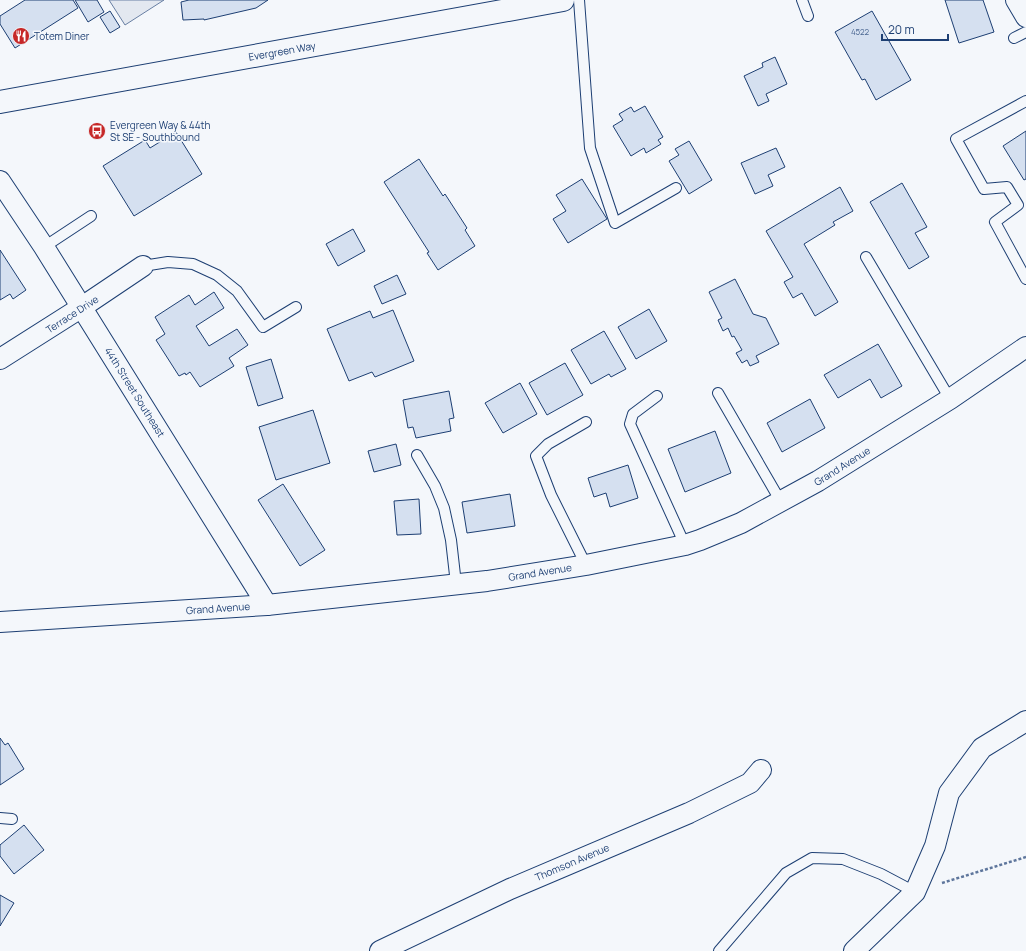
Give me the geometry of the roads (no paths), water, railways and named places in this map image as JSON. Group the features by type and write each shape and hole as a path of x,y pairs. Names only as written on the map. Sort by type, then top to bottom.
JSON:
{"main road":[{"name":"Evergreen Way","path":"0,102 525,4 563,0"}],"street":[{"path":"1016,0 1026,17"},
{"name":"44th Street Southeast","path":"0,181 44,246 267,605"},
{"name":"Terrace Drive","path":"0,359 82,308 143,266"},
{"name":"Grand Avenue","path":"0,622 267,605 487,581 586,565 685,545 741,523 818,481 950,399 1026,347"},
{"path":"854,951 915,892 935,846 949,793 982,748 1026,721"},
{"name":"Thomson Avenue","path":"380,951 510,889 689,812 750,783 761,770"}],"lane":[{"path":"579,0 590,148 614,223 676,188"},
{"path":"802,0 808,16"},
{"path":"1014,38 1026,32"},
{"path":"1026,101 956,139 984,189 1007,187 1018,205 996,222 1026,279"},
{"path":"44,246 91,216"},
{"path":"866,257 950,399"},
{"path":"143,266 168,262 194,264 217,275 237,291 263,327 296,307"},
{"path":"718,392 781,502"},
{"path":"657,396 633,414 630,424 685,545"},
{"path":"586,422 548,444 536,456 551,495 586,565"},
{"path":"417,455 435,486 444,508 456,584"},
{"path":"0,818 12,819"},
{"path":"719,951 786,873 812,858 844,859 881,874 915,892"}],"place":[{"name":"Totem Diner","path":"21,36"},
{"name":"Evergreen Way & 44th St SE - Southbound","path":"97,131"}]}
